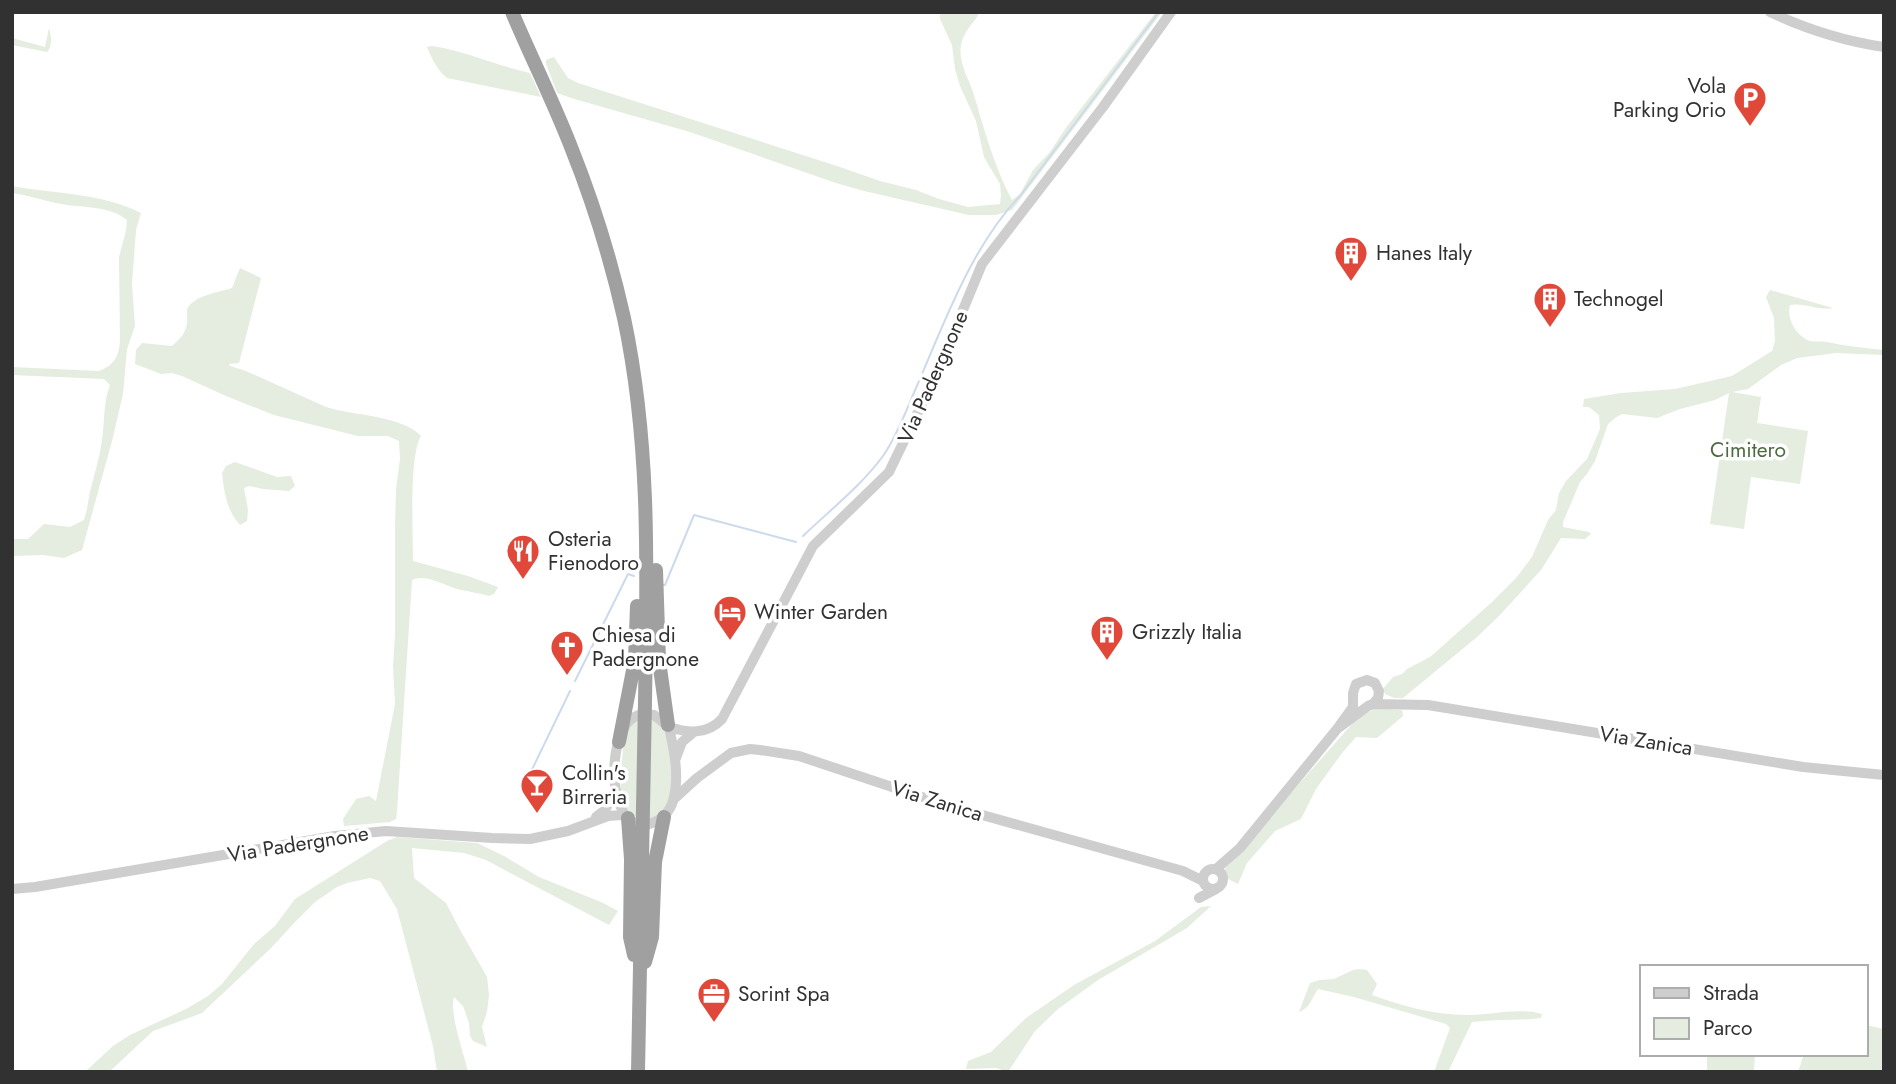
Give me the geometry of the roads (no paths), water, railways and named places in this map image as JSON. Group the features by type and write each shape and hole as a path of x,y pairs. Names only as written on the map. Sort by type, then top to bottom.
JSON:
{"highway":[{"path":"512,12 585,182 614,276 634,371 647,511 638,1072"},
{"path":"647,511 655,558 659,661 668,726"},
{"path":"619,741 635,660 639,564 647,511"},
{"path":"627,817 631,859 630,937 640,980"},
{"path":"640,980 652,937 655,862 664,817"}],"street":[{"name":"Via Padergnone","path":"676,760 682,742 694,732 712,729 722,719 813,546 889,472 936,374 982,264 1103,107 1171,12"},
{"path":"1770,12 1841,39 1884,47"},
{"path":"1207,876 1240,848 1338,729 1353,707 1356,684 1364,680 1375,683 1378,688 1373,701 1338,729"},
{"path":"1353,697 1362,705 1373,701"},
{"name":"Via Zanica","path":"1373,701 1428,705 1803,767 1884,775"},
{"path":"627,817 616,790 615,763 619,741 627,723 637,715 654,715 668,726 694,732"},
{"path":"668,726 681,771 696,778"},
{"name":"Via Zanica","path":"674,799 696,778 731,753 750,749 799,756 943,804 1207,876"},
{"path":"664,817 674,799 676,760"},
{"name":"Via Padergnone","path":"585,826 605,810 616,790"},
{"name":"Via Padergnone","path":"12,889 365,832 530,839 585,826 608,816 621,815 645,825 656,823 664,817"},
{"path":"1220,884 1225,860"},
{"path":"1207,876 1222,872 1220,884"},
{"path":"1207,876 1209,889 1220,884"}],"waterway":[{"path":"803,536 855,488 883,456 901,423 960,287 987,238 1159,12"},
{"path":"662,585 665,585 694,515 796,542"},
{"path":"575,681 628,574 634,576"},
{"path":"525,784 570,691"}],"place":[{"name":"Vola Parking Orio","path":"1750,128"},
{"name":"Hanes Italy","path":"1351,283"},
{"name":"Technogel","path":"1550,329"},
{"name":"Osteria Fienodoro","path":"523,581"},
{"name":"Winter Garden","path":"730,642"},
{"name":"Grizzly Italia","path":"1107,662"},
{"name":"Chiesa di Padergnone","path":"567,677"},
{"name":"Collin's Birreria","path":"537,815"},
{"name":"Sorint Spa","path":"714,1024"}],"park label":[{"name":"Cimitero","path":"1748,450"}]}
